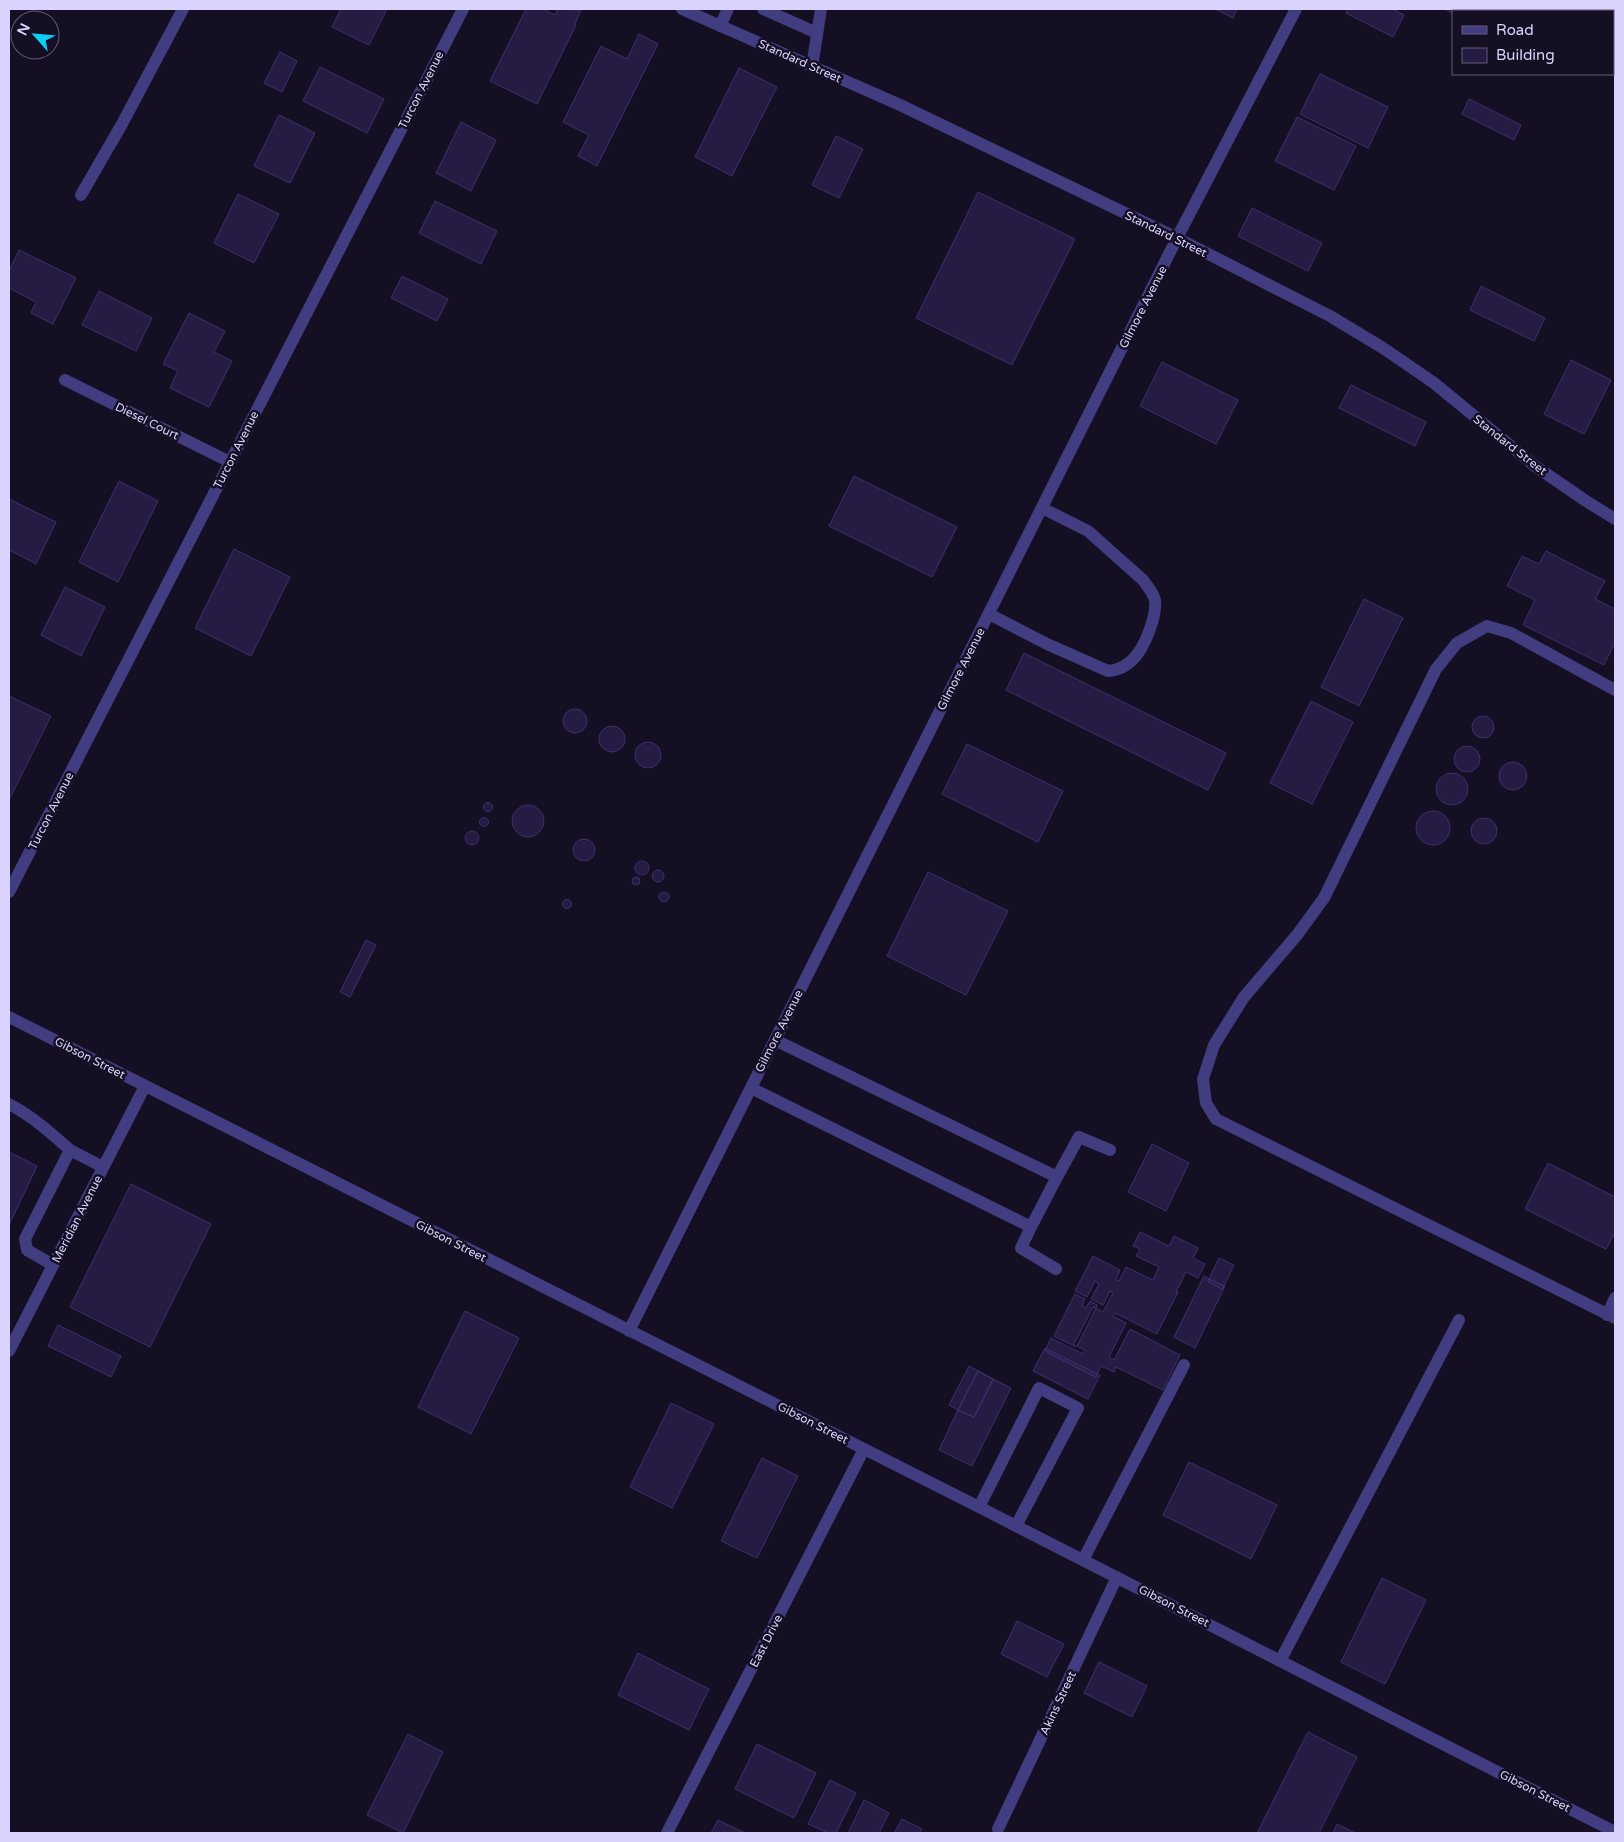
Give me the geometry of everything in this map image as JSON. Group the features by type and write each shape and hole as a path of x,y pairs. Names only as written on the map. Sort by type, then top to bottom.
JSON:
{"street":[{"path":"81,195 122,124 182,9"},
{"name":"Turcon Avenue","path":"9,892 463,9"},
{"path":"720,26 728,9"},
{"path":"763,9 817,33"},
{"path":"812,66 821,9"},
{"name":"Gilmore Avenue","path":"629,1331 1178,238 1296,9"},
{"name":"Standard Street","path":"689,10 720,26 898,104 1178,238 1330,316 1383,348 1434,383 1535,466 1586,501 1615,518"},
{"name":"Diesel Court","path":"64,380 230,462"},
{"path":"989,614 1047,644 1108,671 1118,670 1128,665 1138,655 1147,637 1155,612 1155,600 1150,589 1116,554 1088,532 1042,508"},
{"path":"1615,690 1511,633 1486,626 1457,643 1436,669 1324,898 1298,936 1244,996 1214,1045 1203,1079 1206,1103 1216,1118 1611,1316 1615,1298"},
{"name":"Gibson Street","path":"9,1017 979,1507 1615,1832"},
{"path":"775,1040 1057,1177"},
{"name":"Meridian Avenue","path":"9,1351 145,1086"},
{"path":"751,1088 1031,1227"},
{"path":"9,1104 50,1132 70,1150 104,1167"},
{"path":"1056,1269 1021,1248 1079,1137 1110,1150"},
{"path":"53,1265 27,1250 25,1239 70,1150"},
{"path":"1280,1660 1459,1320"},
{"path":"1083,1560 1184,1365"},
{"path":"979,1507 1038,1388 1078,1408 1016,1526"},
{"name":"East Drive","path":"667,1833 864,1450"},
{"name":"Akins Street","path":"998,1828 1118,1578"}],"building":[{"path":"341,9 387,9 369,45 332,27"},
{"path":"526,9 543,9 555,15 558,9 581,10 576,25 537,104 490,81"},
{"path":"1215,9 1237,9 1233,18"},
{"path":"1348,9 1392,9 1404,15 1393,37 1346,13"},
{"path":"1445,9 1541,9 1452,10 1452,13"},
{"path":"1591,9 1594,10 1554,10"},
{"path":"639,34 658,44 597,166 578,156 589,135 563,122 601,46 627,59"},
{"path":"280,52 297,61 282,92 264,83"},
{"path":"320,67 384,99 367,133 303,101"},
{"path":"739,68 777,87 732,176 695,157"},
{"path":"1320,74 1388,107 1368,148 1300,114"},
{"path":"1469,99 1521,125 1514,140 1462,114"},
{"path":"279,115 315,133 290,183 254,166"},
{"path":"1297,117 1356,146 1334,190 1275,161"},
{"path":"461,122 496,140 471,191 436,173"},
{"path":"836,136 863,149 839,198 812,185"},
{"path":"978,192 1075,239 1012,365 916,318"},
{"path":"238,194 279,214 254,263 214,243"},
{"path":"435,201 497,231 481,264 419,233"},
{"path":"1252,208 1322,243 1308,271 1238,236"},
{"path":"19,250 76,278 53,324 31,313 36,302 9,288 9,271"},
{"path":"402,276 448,299 437,321 391,298"},
{"path":"1481,286 1545,318 1534,341 1470,310"},
{"path":"99,291 152,318 136,351 82,325"},
{"path":"189,313 225,331 214,352 232,361 209,407 170,388 178,371 163,364"},
{"path":"1571,360 1611,380 1584,434 1544,414"},
{"path":"1162,362 1238,400 1216,444 1140,406"},
{"path":"1351,385 1426,422 1415,446 1339,408"},
{"path":"854,476 957,527 932,577 829,526"},
{"path":"119,481 158,501 118,582 79,562"},
{"path":"9,499 56,522 36,564 9,550"},
{"path":"234,549 290,577 251,656 195,628"},
{"path":"1546,551 1605,581 1595,599 1615,609 1615,642 1604,665 1523,625 1535,600 1507,586 1522,556 1539,564"},
{"path":"65,587 105,607 81,656 41,635"},
{"path":"1364,599 1403,618 1359,706 1321,687"},
{"path":"1024,653 1226,753 1208,790 1006,690"},
{"path":"9,696 51,716 10,798 9,798"},
{"path":"1311,701 1353,722 1312,804 1270,783"},
{"path":"575,709 584,712 587,721 584,730 575,733 566,730 563,721 566,712"},
{"path":"1483,716 1491,719 1494,727 1491,735 1483,738 1475,735 1472,727 1475,719"},
{"path":"612,726 621,730 625,739 621,748 612,752 603,748 599,739 603,730"},
{"path":"648,742 657,746 661,755 657,764 648,768 639,764 635,755 639,746"},
{"path":"967,744 1063,791 1038,842 942,794"},
{"path":"1467,746 1476,750 1480,759 1476,768 1467,772 1458,768 1454,759 1458,750"},
{"path":"1513,762 1523,766 1527,776 1523,786 1513,790 1503,786 1499,776 1503,766"},
{"path":"1452,773 1458,774 1463,778 1467,783 1467,795 1463,800 1458,804 1452,805 1446,804 1441,800 1437,795 1436,789 1437,783 1441,778 1446,774"},
{"path":"488,803 492,807 488,811 484,807"},
{"path":"528,805 534,806 539,810 543,815 543,827 539,832 534,836 528,837 522,836 517,832 513,827 512,821 513,815 517,810 522,806"},
{"path":"1433,811 1445,816 1450,828 1445,840 1433,845 1421,840 1416,828 1421,816"},
{"path":"484,818 488,822 484,826 480,822"},
{"path":"1484,818 1493,822 1497,831 1493,840 1484,844 1475,840 1471,831 1475,822"},
{"path":"472,831 477,833 479,838 477,843 472,845 467,843 465,838 467,833"},
{"path":"584,839 594,846 595,850 588,860 584,861 574,854 573,850 580,840"},
{"path":"642,861 647,863 649,868 647,873 642,875 637,873 635,868 637,863"},
{"path":"656,870 660,870 664,876 660,882 656,882 652,878 652,874"},
{"path":"928,872 1008,911 966,995 887,956"},
{"path":"636,877 640,881 636,885 632,881"},
{"path":"662,892 666,892 669,897 668,901 662,902 659,899 659,895"},
{"path":"567,900 571,904 567,908 563,904"},
{"path":"366,940 376,945 350,997 340,992"},
{"path":"1152,1144 1189,1163 1166,1211 1128,1192"},
{"path":"9,1152 37,1166 9,1225"},
{"path":"1548,1163 1615,1197 1615,1232 1606,1249 1525,1209"},
{"path":"131,1184 211,1224 150,1347 70,1307"},
{"path":"1140,1232 1169,1246 1174,1236 1198,1248 1193,1258 1205,1264 1198,1278 1186,1272 1157,1334 1115,1313 1113,1316 1126,1323 1109,1357 1114,1360 1130,1329 1180,1355 1163,1390 1116,1367 1114,1372 1101,1366 1097,1374 1046,1349 1051,1338 1083,1354 1085,1350 1077,1346 1096,1308 1103,1312 1113,1293 1110,1291 1103,1305 1091,1299 1099,1284 1095,1281 1087,1297 1075,1291 1093,1256 1120,1270 1116,1280 1119,1281 1126,1267 1153,1280 1159,1267 1136,1256 1140,1249 1133,1246"},
{"path":"1219,1258 1234,1265 1224,1286 1209,1279"},
{"path":"1204,1276 1209,1279 1208,1281 1222,1289 1225,1286 1195,1348 1174,1337"},
{"path":"1209,1279 1224,1286 1222,1289 1208,1281"},
{"path":"1075,1294 1085,1299 1082,1306 1086,1308 1090,1301 1097,1305 1096,1308 1093,1307 1074,1344 1076,1347 1054,1336"},
{"path":"465,1311 519,1338 471,1434 418,1407"},
{"path":"58,1325 121,1356 111,1377 48,1346"},
{"path":"1045,1348 1045,1351 1096,1377 1097,1374 1100,1375 1088,1399 1033,1371"},
{"path":"1046,1349 1097,1374 1096,1377 1045,1351"},
{"path":"969,1366 993,1379 978,1371 958,1410 949,1405"},
{"path":"978,1371 993,1379 974,1417 958,1410"},
{"path":"993,1379 1011,1388 972,1466 939,1450 958,1410 974,1417"},
{"path":"671,1403 714,1424 672,1508 630,1487"},
{"path":"762,1458 798,1476 757,1558 721,1541"},
{"path":"1189,1462 1277,1505 1251,1559 1163,1515"},
{"path":"1382,1578 1426,1600 1385,1684 1341,1662"},
{"path":"1017,1621 1064,1644 1047,1677 1001,1654"},
{"path":"638,1653 709,1689 689,1730 618,1695"},
{"path":"1099,1662 1147,1686 1132,1717 1084,1693"},
{"path":"1308,1732 1357,1757 1319,1833 1257,1833"},
{"path":"408,1734 443,1752 403,1833 367,1815"},
{"path":"757,1744 816,1773 794,1818 735,1789"},
{"path":"830,1780 856,1793 836,1833 828,1833 808,1824"},
{"path":"864,1800 889,1813 879,1833 848,1833"},
{"path":"902,1819 922,1829 920,1833 894,1833"},
{"path":"718,1820 745,1833 711,1833"},
{"path":"1337,1824 1355,1833 1333,1833"}]}
